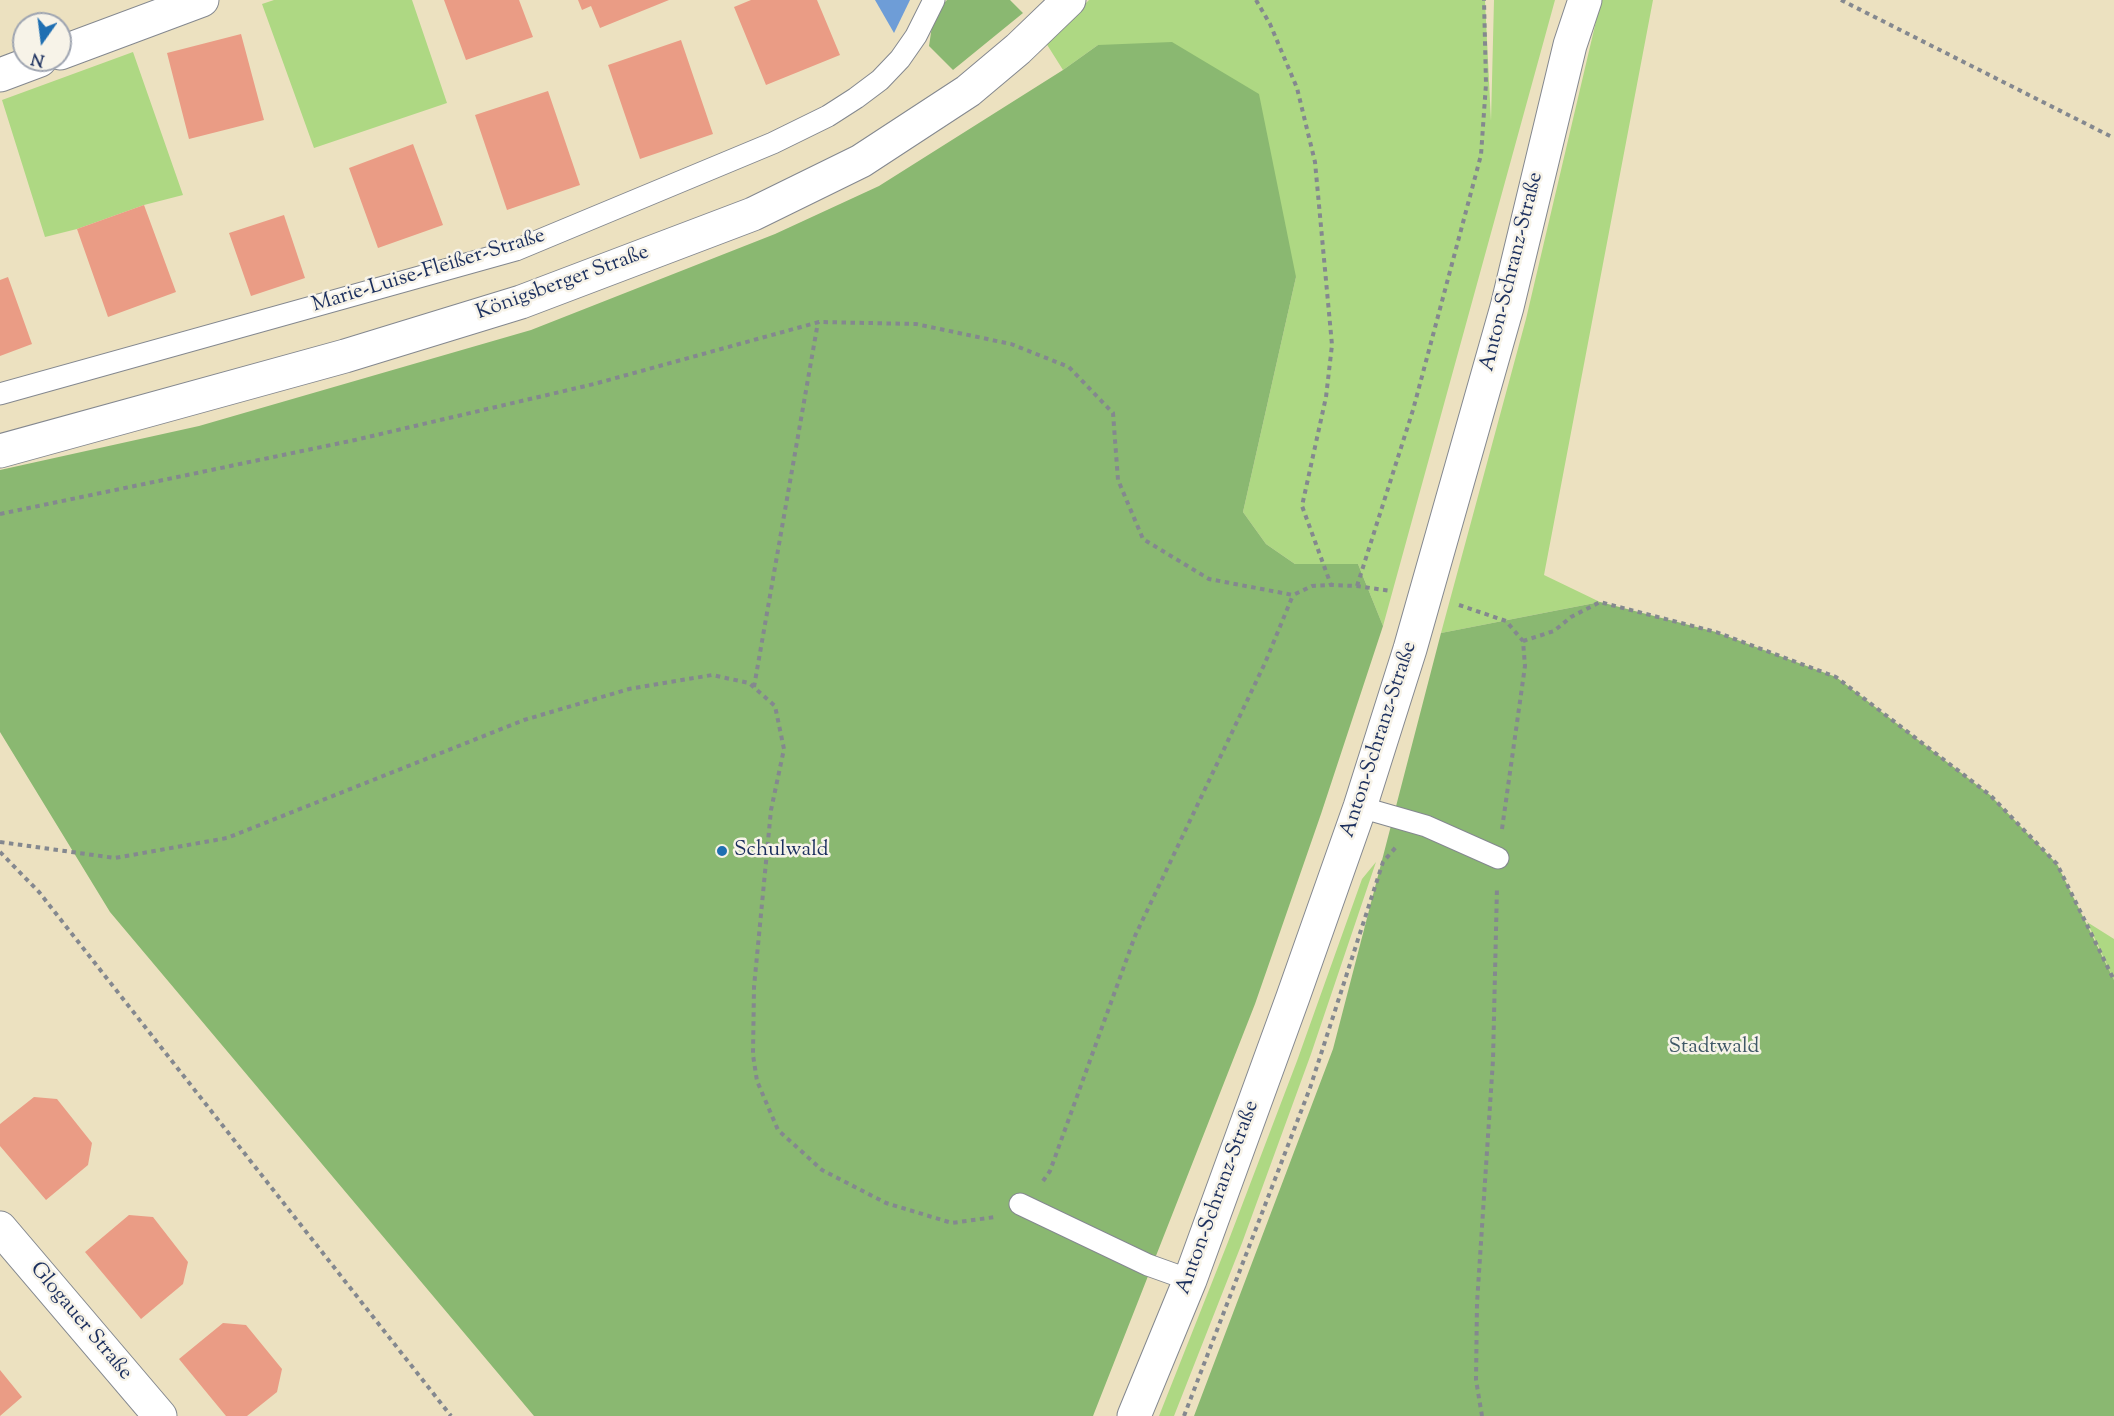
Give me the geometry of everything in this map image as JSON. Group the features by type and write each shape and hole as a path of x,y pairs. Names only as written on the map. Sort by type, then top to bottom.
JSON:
{"street":[{"path":"72,49 202,0"},
{"name":"Anton-Schranz-Straße","path":"1570,0 1570,45"},
{"name":"Anton-Schranz-Straße","path":"1134,1416 1190,1280 1360,807 1410,649 1507,307 1570,45 1585,0"},
{"name":"Königsberger Straße","path":"0,451 345,356 510,305 753,214 861,161 960,97 1018,50 1063,2"},
{"name":"Glogauer Straße","path":"0,1228 160,1416"}],"lane":[{"name":"Marie-Luise-Fleißer-Straße","path":"0,394 516,250 773,143 828,116 880,80 900,59 916,36 934,0"},
{"path":"1360,807 1426,826 1498,858"},
{"path":"1020,1204 1148,1265 1190,1280"}],"path":[{"path":"1256,0 1270,24 1297,88 1315,162 1332,345 1326,397 1302,506 1331,585"},
{"path":"1357,586 1413,410 1481,155 1486,84 1484,0"},
{"path":"1841,0 2114,138"},
{"path":"0,514 355,440 560,392 819,322 916,324 1011,344 1069,367 1113,413 1118,480 1143,539 1209,579 1293,595 1312,586 1331,585 1398,592"},
{"path":"754,688 819,322"},
{"path":"0,842 115,858 227,837 524,720 629,689 712,675 749,683 775,706 784,749 771,810 754,987 753,1055 757,1081 778,1130 822,1170 886,1203 952,1223 999,1217 1037,1190 1050,1171 1135,936 1265,663 1293,595"},
{"path":"1523,641 1554,631 1571,617 1600,602 1716,632 1836,677 1990,795 2057,864 2114,980"},
{"path":"1456,604 1506,621 1523,641 1525,666 1498,858 1493,1060 1477,1303 1476,1380 1482,1416"},
{"path":"1184,1416 1310,1088 1383,862 1401,842 1426,826"},
{"path":"0,852 39,892 451,1416"}],"green space":[{"path":"274,0 412,0 447,103 314,148 262,4"},
{"path":"947,0 1010,0 1023,13 953,70 929,46 934,13"},
{"path":"1089,0 1485,0 1491,121 1494,0 1555,0 1383,626 1358,564 1295,564 1266,544 1243,512 1296,277 1098,45 1063,70 1046,43"},
{"path":"1601,0 1653,0 1544,575 1600,602 1441,633 1526,319"},
{"path":"1172,42 1259,94 1296,277 1243,512 1266,544 1295,564 1358,564 1383,626 1255,1004 1093,1416 534,1416 110,912 0,732 0,470 199,426 531,330 775,234 879,186 1063,70 1098,45"},
{"path":"133,52 183,195 45,237 2,100"},
{"name":"Stadtwald","path":"1600,602 1716,632 1836,677 1990,795 2057,864 2114,980 2114,1416 1194,1416 1333,1049 1441,633"},
{"path":"1376,862 1311,1054 1242,1243 1174,1416 1159,1416 1297,1061 1362,879"},
{"path":"2087,922 2114,939 2114,980"}],"water":[{"path":"875,0 910,0 894,33"}],"building":[{"path":"444,0 519,0 533,37 466,60"},
{"path":"578,0 669,0 600,28 591,6 582,10"},
{"path":"751,0 817,0 840,55 766,85 734,7"},
{"path":"241,34 264,120 189,139 167,53"},
{"path":"681,40 713,134 640,159 608,65"},
{"path":"548,91 580,185 507,210 475,115"},
{"path":"413,144 443,225 378,248 349,168"},
{"path":"144,205 176,292 108,317 77,229"},
{"path":"284,215 305,278 251,296 229,233"},
{"path":"8,277 32,344 0,356 0,280"},
{"path":"34,1097 57,1099 92,1143 88,1165 46,1200 0,1146 0,1124"},
{"path":"129,1215 153,1217 188,1262 183,1284 141,1319 85,1252"},
{"path":"223,1323 246,1325 282,1369 277,1392 247,1416 226,1416 179,1359"},
{"path":"0,1370 22,1397 0,1416"}],"place":[{"name":"Schulwald","path":"722,851"}]}
